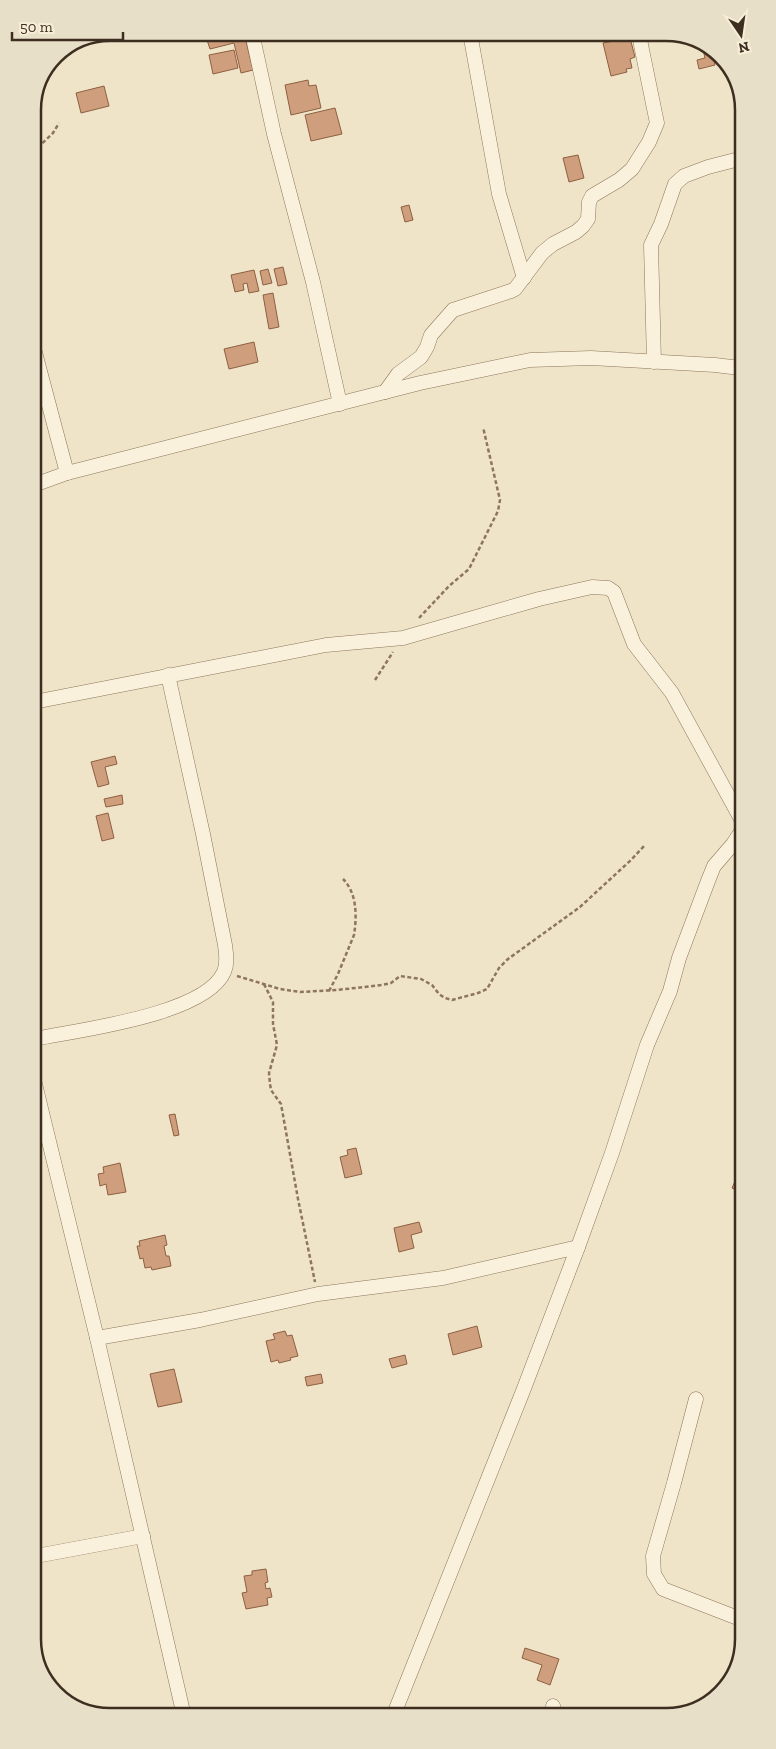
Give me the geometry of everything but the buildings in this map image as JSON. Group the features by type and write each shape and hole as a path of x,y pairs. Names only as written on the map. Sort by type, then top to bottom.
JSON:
{"street":[{"path":"254,41 274,134 314,282 340,404"},
{"path":"471,41 499,194 524,278"},
{"path":"385,392 398,374 421,357 431,335 453,310 511,291 524,278 542,253 583,226 588,219 589,202 592,196 619,180 632,169 656,129 657,123 641,41"},
{"path":"654,362 651,245 661,224 675,184 684,176 708,167 735,160"},
{"path":"41,482 67,473 420,382 530,360 592,358 735,368"},
{"path":"41,375 67,473"},
{"path":"41,701 326,645 403,638 539,599 592,587 604,587 612,589 634,644 672,693 735,808"},
{"path":"41,1038 164,1011 205,991 216,983 224,972 227,960 225,945 168,675"},
{"path":"396,1708 523,1391 578,1247 612,1153 647,1045 670,991 679,958 708,881 714,866 735,840"},
{"path":"41,1109 97,1338 182,1708"},
{"path":"97,1338 200,1320 318,1294 443,1278 578,1247"},
{"path":"696,1399 653,1556 654,1574 664,1589 735,1617"},
{"path":"41,1555 143,1536"}],"path":[{"path":"41,144 53,133 58,123"},
{"path":"418,619 436,599 470,570 498,511 500,500 483,427"},
{"path":"375,680 403,638"},
{"path":"224,972 280,989 300,992 329,991 388,984 402,976 421,978 428,982 439,994 452,1000 478,994 487,989 499,968 514,954 580,907 645,845"},
{"path":"329,991 338,974 355,928 352,891 343,879"},
{"path":"264,984 273,1002 273,1024 277,1045 269,1073 271,1090 278,1099 282,1111 318,1294"}]}
